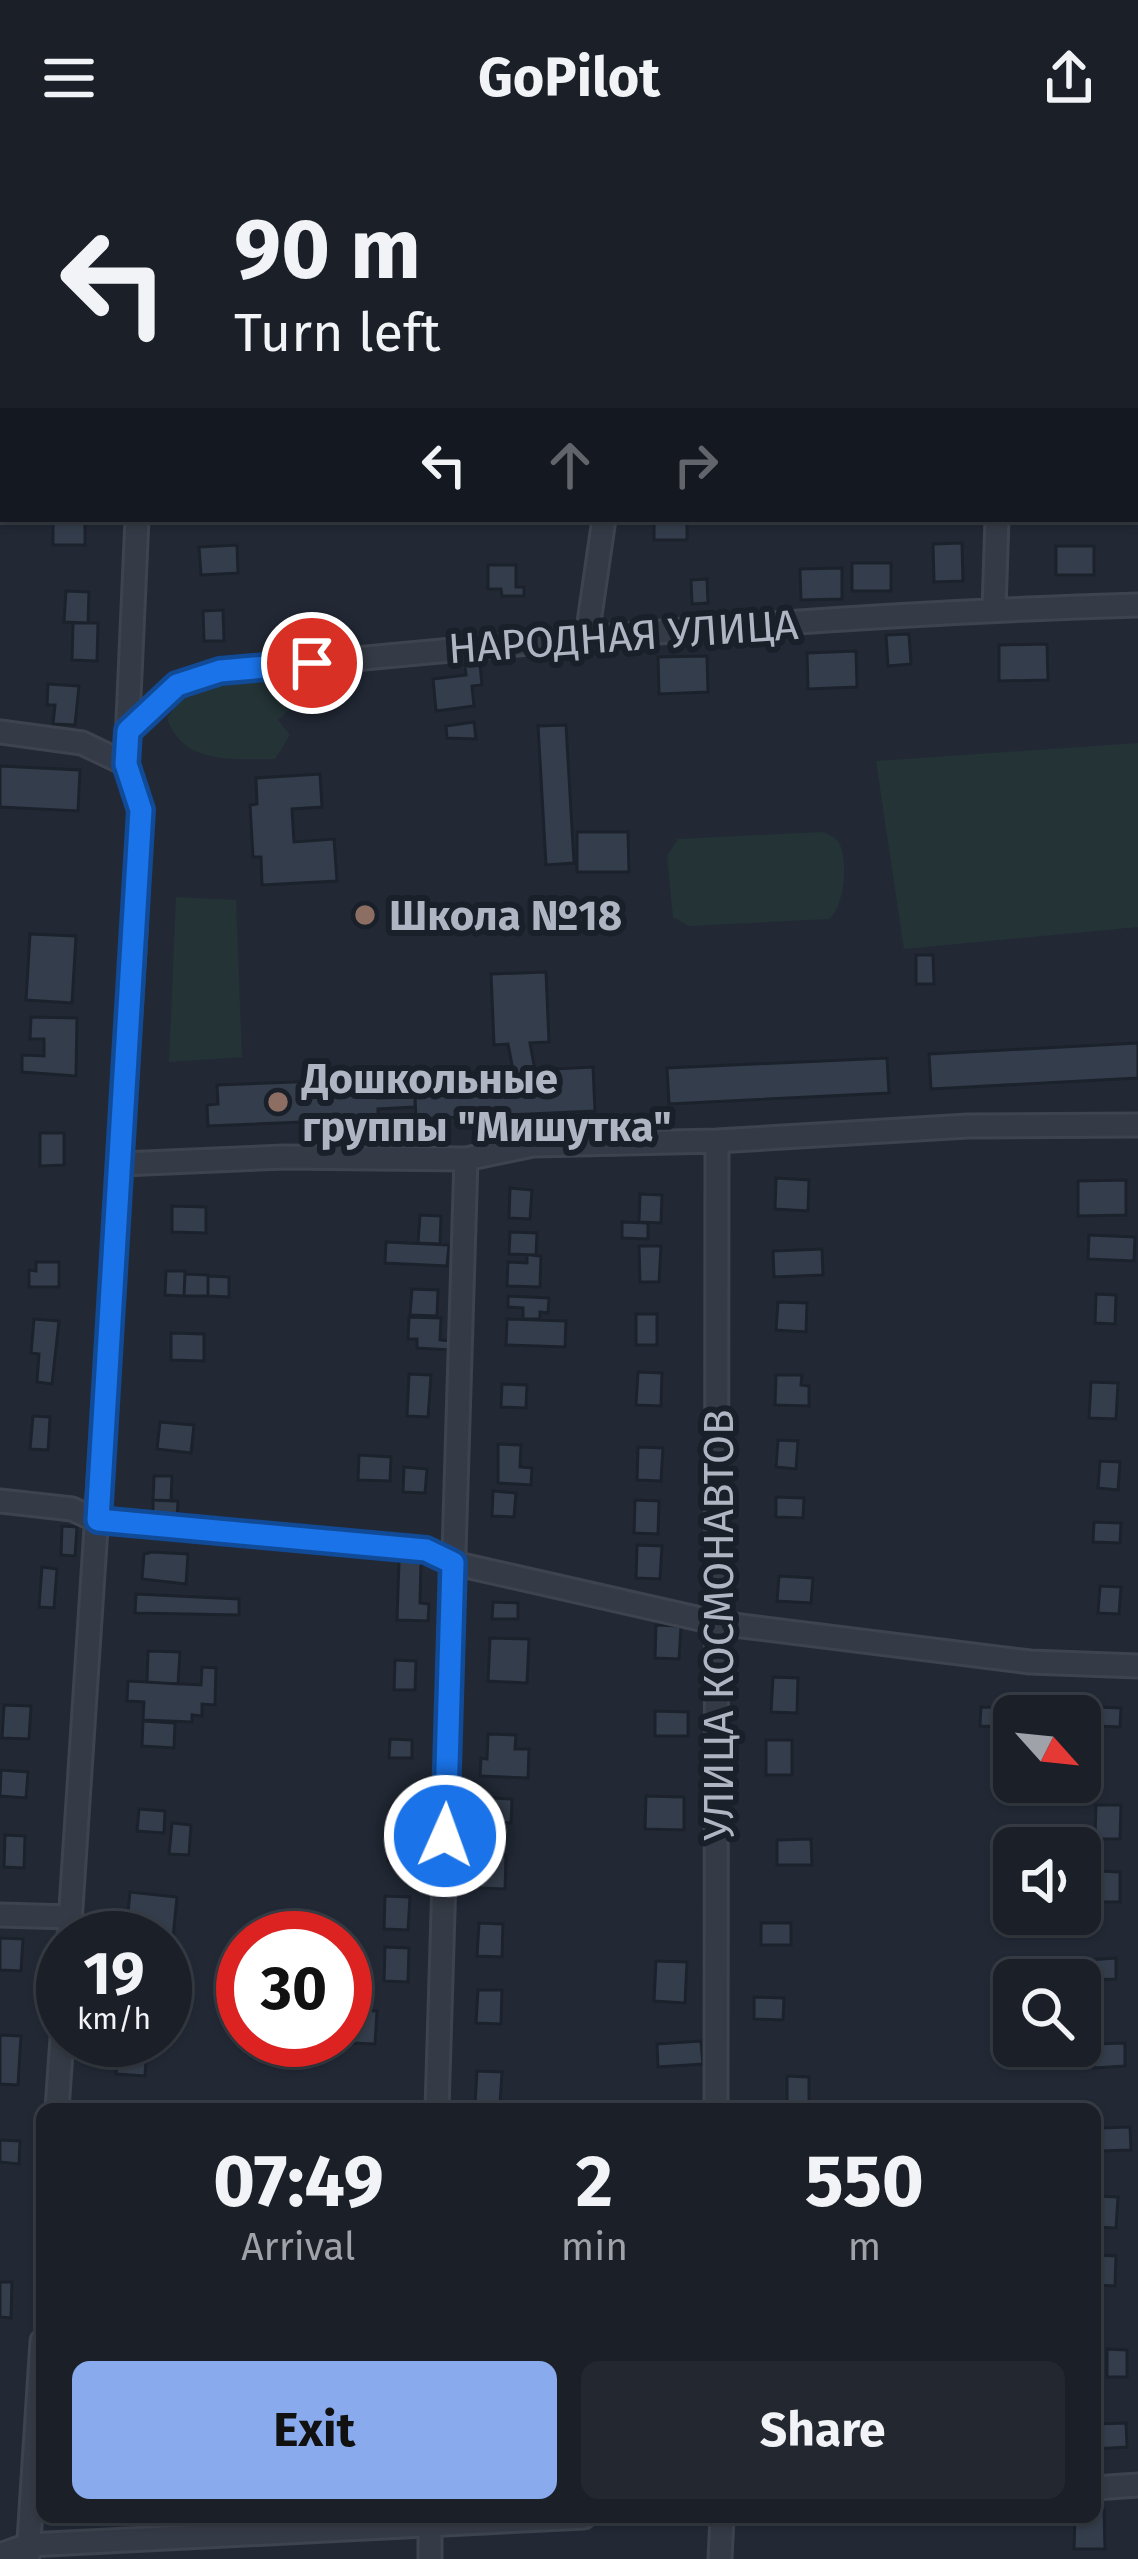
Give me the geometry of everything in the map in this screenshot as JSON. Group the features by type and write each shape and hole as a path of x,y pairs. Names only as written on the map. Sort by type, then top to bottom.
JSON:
{"street":[{"path":"70,1911 122,1164 141,810 126,764 137,522"},
{"path":"587,636 604,522"},
{"path":"994,609 997,522"},
{"name":"НАРОДНАЯ УЛИЦА","path":"128,731 177,685 220,671 587,636 994,609 1138,605"},
{"path":"0,732 82,743 126,764"},
{"path":"122,1164 284,1157 466,1159 533,1145 717,1141 968,1126 1138,1125"},
{"name":"УЛИЦА КОСМОНАВТОВ","path":"716,2103 717,1141"},
{"path":"437,2103 466,1159"},
{"path":"0,1501 72,1509 98,1520 426,1550 453,1563 718,1623 1030,1663 1138,1666"},
{"path":"0,1915 36,1922"},
{"path":"57,2103 60,2067"},
{"path":"28,2552 36,2431"},
{"path":"1101,2488 1138,2485"},
{"path":"0,2555 392,2523"},
{"path":"430,2523 430,2559"},
{"path":"720,2559 722,2523"}],"shaded area":[{"path":"234,680 300,682 290,709 278,720 290,735 275,759 211,756 197,752 174,733 167,718 183,696"},
{"path":"1138,743 1138,927 904,949 876,761"},
{"path":"823,832 838,841 844,860 841,895 829,919 689,926 673,917 667,856 678,839"},
{"path":"176,897 236,900 242,1057 169,1062"}],"building":[{"path":"53,522 85,522 85,545 53,545"},
{"path":"654,522 687,522 687,540 654,540"},
{"path":"962,543 963,581 934,582 933,544"},
{"path":"237,545 238,573 201,575 199,547"},
{"path":"1056,546 1094,546 1094,575 1056,575"},
{"path":"852,563 891,563 891,591 852,591"},
{"path":"488,565 516,565 516,587 524,587 524,596 502,596 501,589 488,589"},
{"path":"842,568 842,599 801,600 800,569"},
{"path":"707,579 708,603 692,604 691,580"},
{"path":"66,591 89,592 88,623 64,622"},
{"path":"223,610 224,641 204,641 203,611"},
{"path":"73,623 98,623 97,661 72,660"},
{"path":"909,634 911,664 888,666 886,635"},
{"path":"1047,644 1048,680 999,681 999,645"},
{"path":"856,651 857,687 808,689 807,653"},
{"path":"707,656 708,692 659,694 658,657"},
{"path":"480,664 482,685 472,686 474,706 436,711 433,679 466,675 465,666"},
{"path":"48,684 79,686 75,725 53,724 55,705 47,705"},
{"path":"474,722 476,739 447,738 446,726"},
{"path":"566,725 574,863 546,865 538,726"},
{"path":"0,766 80,770 78,811 0,807"},
{"path":"320,774 322,807 292,809 294,842 334,839 337,881 262,885 261,857 253,857 250,805 257,804 256,778"},
{"path":"577,832 628,832 629,872 577,872"},
{"path":"30,934 76,936 72,1003 26,1000"},
{"path":"916,955 933,955 934,984 916,984"},
{"path":"546,972 549,1042 530,1043 535,1070 593,1067 595,1111 416,1119 414,1075 513,1070 508,1044 494,1045 491,974"},
{"path":"31,1017 77,1018 76,1076 22,1072 22,1055 44,1056 44,1039 30,1039"},
{"path":"1138,1043 1138,1078 931,1089 929,1054"},
{"path":"887,1058 889,1093 669,1104 667,1068"},
{"name":"Дошкольные группы \"Мишутка\"","path":"377,1079 377,1098 415,1097 415,1107 378,1109 378,1119 208,1126 207,1105 218,1104 217,1085"},
{"path":"40,1133 64,1133 64,1165 40,1166"},
{"path":"776,1178 809,1180 808,1211 775,1209"},
{"path":"1126,1180 1126,1215 1078,1216 1078,1181"},
{"path":"510,1188 532,1190 530,1219 509,1218"},
{"path":"640,1194 662,1195 661,1223 639,1222"},
{"path":"172,1206 206,1207 206,1233 172,1232"},
{"path":"420,1215 441,1216 440,1244 418,1243"},
{"path":"622,1222 648,1223 648,1239 622,1238"},
{"path":"510,1232 537,1233 536,1255 509,1254"},
{"path":"1089,1235 1135,1237 1134,1261 1088,1259"},
{"path":"386,1242 449,1245 447,1266 385,1263"},
{"path":"639,1246 661,1246 659,1282 640,1282"},
{"path":"822,1249 823,1275 774,1277 773,1251"},
{"path":"527,1255 541,1256 540,1287 507,1286 508,1262 527,1263"},
{"path":"36,1262 59,1262 59,1287 29,1287 29,1270 36,1271"},
{"path":"166,1271 185,1271 184,1296 165,1295"},
{"path":"185,1274 208,1275 208,1296 184,1296"},
{"path":"208,1276 229,1277 229,1297 208,1296"},
{"path":"412,1289 438,1290 437,1316 410,1315"},
{"path":"1096,1294 1116,1295 1115,1324 1095,1323"},
{"path":"508,1296 549,1298 548,1313 540,1312 540,1319 523,1319 523,1308 508,1307"},
{"path":"778,1302 807,1303 806,1332 776,1330"},
{"path":"636,1314 657,1314 657,1345 636,1345"},
{"path":"409,1317 441,1318 440,1340 451,1341 451,1350 417,1348 417,1339 408,1339"},
{"path":"34,1319 59,1321 52,1384 37,1382 39,1354 31,1353"},
{"path":"507,1319 566,1321 565,1347 506,1345"},
{"path":"171,1333 204,1334 204,1361 171,1360"},
{"path":"638,1372 662,1373 661,1406 636,1405"},
{"path":"409,1374 431,1375 428,1417 407,1416"},
{"path":"776,1375 802,1375 801,1385 809,1386 809,1406 775,1405"},
{"path":"1091,1382 1118,1383 1116,1419 1089,1418"},
{"path":"502,1384 527,1385 526,1408 501,1407"},
{"path":"33,1416 50,1417 48,1450 30,1449"},
{"path":"160,1422 194,1425 191,1453 157,1449"},
{"path":"778,1440 798,1441 796,1469 776,1467"},
{"path":"498,1444 521,1445 520,1467 532,1468 531,1485 498,1483"},
{"path":"638,1447 663,1448 661,1481 637,1480"},
{"path":"359,1455 391,1457 390,1481 358,1480"},
{"path":"1100,1461 1120,1462 1118,1490 1098,1488"},
{"path":"404,1467 427,1469 425,1493 403,1492"},
{"path":"154,1476 172,1476 171,1501 153,1500"},
{"path":"493,1491 516,1493 514,1517 492,1516"},
{"path":"776,1497 804,1498 803,1518 776,1517"},
{"path":"153,1500 178,1501 177,1518 153,1517"},
{"path":"635,1500 659,1501 658,1534 634,1533"},
{"path":"1094,1522 1121,1523 1120,1543 1093,1542"},
{"path":"62,1526 77,1527 75,1556 61,1555"},
{"path":"637,1545 662,1546 660,1579 636,1578"},
{"path":"144,1554 188,1554 186,1584 142,1579"},
{"path":"399,1561 421,1562 420,1603 429,1604 428,1621 397,1620"},
{"path":"42,1567 57,1569 54,1608 39,1607"},
{"path":"779,1576 813,1578 811,1603 777,1601"},
{"path":"1100,1586 1121,1587 1119,1614 1098,1613"},
{"path":"136,1594 239,1599 239,1615 135,1613"},
{"path":"493,1602 518,1603 518,1619 492,1619"},
{"path":"656,1625 681,1626 679,1659 655,1658"},
{"path":"490,1638 529,1639 527,1683 488,1681"},
{"path":"148,1651 180,1652 178,1684 147,1682"},
{"path":"395,1660 416,1661 415,1690 394,1690"},
{"path":"202,1667 216,1668 215,1705 202,1704 202,1716 192,1715 192,1722 143,1720 144,1702 127,1701 128,1681 201,1685"},
{"path":"773,1677 798,1678 797,1713 771,1712"},
{"path":"4,1705 31,1706 29,1739 2,1738"},
{"path":"981,1707 993,1707 993,1727 980,1726"},
{"path":"1101,1707 1121,1708 1120,1727 1101,1726"},
{"path":"655,1711 688,1712 688,1736 655,1736"},
{"path":"143,1721 175,1723 174,1748 142,1746"},
{"path":"488,1734 516,1735 515,1749 529,1749 528,1778 480,1776 481,1758 487,1759"},
{"path":"390,1739 412,1740 412,1758 389,1758"},
{"path":"766,1740 792,1740 792,1775 766,1775"},
{"path":"1,1770 28,1772 26,1798 0,1796"},
{"path":"646,1796 684,1797 684,1830 645,1829"},
{"path":"479,1797 512,1799 511,1823 478,1821"},
{"path":"1096,1805 1121,1805 1120,1839 1101,1839 1101,1827 1095,1827"},
{"path":"139,1809 165,1811 164,1833 137,1831"},
{"path":"172,1823 191,1825 189,1855 169,1854"},
{"path":"389,1828 414,1830 412,1863 388,1861"},
{"path":"5,1835 25,1836 24,1868 4,1867"},
{"path":"811,1839 812,1865 777,1865 777,1840"},
{"path":"481,1855 506,1856 505,1889 480,1888"},
{"path":"1101,1871 1120,1872 1120,1902 1101,1902"},
{"path":"130,1892 177,1897 176,1911 128,1911"},
{"path":"385,1896 410,1897 408,1930 384,1929"},
{"path":"479,1923 503,1924 502,1957 477,1956"},
{"path":"761,1923 791,1923 791,1945 761,1945"},
{"path":"0,1938 23,1939 21,1971 0,1970"},
{"path":"385,1947 409,1948 408,1982 384,1981"},
{"path":"1116,1958 1116,1979 1101,1980 1101,1959"},
{"path":"656,1961 687,1962 685,2003 654,2001"},
{"path":"478,1990 502,1990 501,2024 476,2023"},
{"path":"754,1997 784,1998 783,2020 754,2019"},
{"path":"372,2011 377,2011 372,2044"},
{"path":"0,2035 21,2036 18,2085 0,2084"},
{"path":"701,2041 703,2064 658,2067 657,2044"},
{"path":"1125,2043 1125,2066 1094,2068 1101,2067 1101,2044"},
{"path":"117,2067 146,2067 145,2076 116,2074"},
{"path":"477,2071 502,2072 500,2103 475,2103"},
{"path":"787,2076 809,2077 809,2103 787,2103"},
{"path":"1130,2127 1131,2150 1101,2151 1101,2128"},
{"path":"0,2140 20,2141 19,2164 0,2162"},
{"path":"1101,2196 1118,2197 1116,2228 1101,2227"},
{"path":"1101,2255 1116,2256 1115,2286 1101,2285"},
{"path":"0,2282 12,2282 11,2318 0,2317"},
{"path":"1107,2349 1127,2350 1127,2377 1107,2377"},
{"path":"1126,2423 1127,2447 1101,2449 1101,2424"},
{"path":"1104,2509 1105,2549 1074,2549 1075,2523 1101,2523"}],"place":[{"name":"Школа №18","path":"365,915"},
{"name":"Дошкольные группы \"Мишутка\"","path":"278,1102"}],"route":[{"path":"312,663 220,671 177,685 128,731 126,764 141,810 98,1520 426,1550 453,1563 445,1836"}]}
